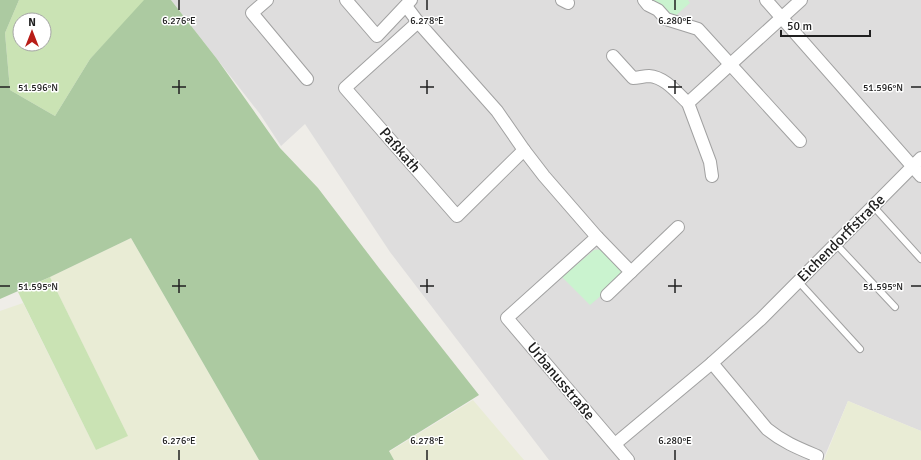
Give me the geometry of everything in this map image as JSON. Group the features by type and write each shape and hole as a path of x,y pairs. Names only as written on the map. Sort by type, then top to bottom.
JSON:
{"street":[{"path":"266,0 252,13 307,79"},
{"path":"346,0 377,36 409,3 418,22 497,111 544,176 597,237 631,272"},
{"path":"644,0 648,5 658,10 666,19 698,29 800,141"},
{"path":"766,0 916,162 921,176"},
{"path":"688,103 801,0"},
{"name":"Paßkath","path":"418,22 345,88 458,216 524,150"},
{"path":"613,56 634,78 649,76 658,78 670,86 688,103 710,162 712,176"},
{"name":"Eichendorffstraße","path":"712,362 761,319 916,162"},
{"path":"607,295 678,228"},
{"name":"Urbanusstraße","path":"597,237 507,318 628,460"},
{"path":"615,444 712,362 767,429 789,444 817,456 816,460"}],"lane":[{"path":"873,206 921,259"},
{"path":"835,243 895,307"},
{"path":"798,281 860,349"}],"shaded area":[{"path":"171,0 921,0 921,431 848,401 823,460 549,460 390,252 305,124 281,146 260,114"}],"green space":[{"path":"0,0 19,0 14,12 12,12 12,16 5,33 10,90 55,116 90,59 144,0 171,0 217,59 280,148 318,188 479,395 389,451 394,460 259,460 131,238 0,299"},
{"path":"19,0 146,0 90,59 55,116 10,90 5,33 12,16 12,52 52,52 52,12 14,12"},
{"path":"649,0 688,0 690,3 674,17"},
{"path":"131,238 259,460 0,460 0,311 23,303 96,450 127,436 50,277"},
{"path":"605,249 621,268 620,278 590,305 562,277 594,250"},
{"path":"50,277 128,436 96,450 18,292"},
{"path":"473,400 524,460 394,460 389,452"},
{"path":"848,401 921,431 921,460 824,460"}]}
